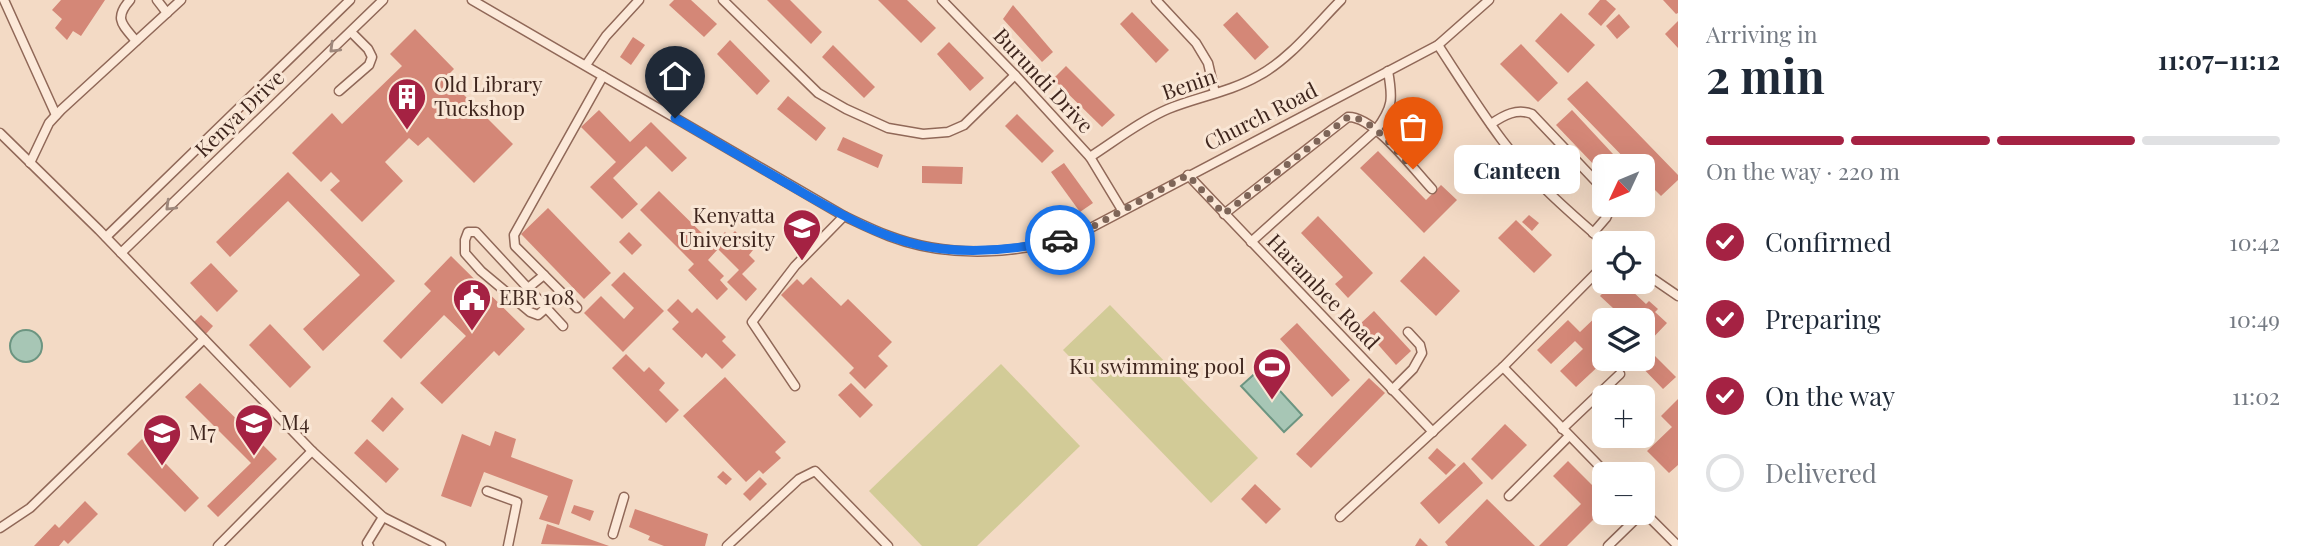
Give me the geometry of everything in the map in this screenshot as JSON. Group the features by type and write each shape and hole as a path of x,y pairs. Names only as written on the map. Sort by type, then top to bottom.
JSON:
{"lane":[{"path":"4,0 56,115"},
{"path":"130,0 121,12 121,22 136,41"},
{"path":"157,0 167,13"},
{"path":"30,163 49,123 56,115 181,0"},
{"name":"Kenya Drive","path":"106,237 350,0"},
{"name":"Kenya Drive","path":"121,253 383,0"},
{"name":"Church Road","path":"472,0 844,216 891,237 940,249 987,251 1034,246 1081,233 1438,45 1489,0"},
{"path":"586,65 606,36 639,0"},
{"path":"723,0 818,93 888,128 923,134 948,132 964,125 1015,75"},
{"name":"Burundi Drive","path":"942,0 1090,157"},
{"path":"1156,0 1196,43 1208,63 1215,93"},
{"name":"Benin","path":"1090,157 1153,116 1260,76 1291,50 1341,0"},
{"path":"340,91 369,65 372,57 351,32"},
{"path":"1438,45 1510,150 1555,200 1592,232"},
{"path":"1251,242 1376,130 1391,105 1388,71"},
{"path":"577,308 515,246 514,235 603,76"},
{"path":"1491,124 1510,113 1523,110 1532,114 1592,177"},
{"path":"1224,214 1345,118 1353,117 1376,130 1432,189"},
{"path":"1,137 106,237 312,451 383,517 440,546"},
{"path":"1090,157 1122,211"},
{"name":"Harambee Road","path":"1188,175 1433,432"},
{"path":"795,386 752,321 795,267 844,216"},
{"path":"1595,231 1606,217"},
{"path":"546,308 538,316 530,312 481,271 465,253 468,232 476,232 563,326"},
{"path":"528,288 544,275"},
{"path":"1340,517 1503,367 1592,277"},
{"path":"1655,280 1678,296"},
{"path":"1392,390 1413,369 1422,354 1420,345 1408,332"},
{"path":"0,528 30,508 204,339"},
{"path":"1503,367 1595,462"},
{"path":"1562,429 1620,374"},
{"path":"1509,496 1569,436"},
{"path":"218,546 312,451"},
{"path":"727,546 799,479 815,471 888,546"},
{"path":"487,491 517,502 508,546"},
{"path":"613,534 624,497"},
{"path":"369,546 367,543 383,517"},
{"path":"1655,524 1677,544"},
{"path":"1608,546 1629,525"}],"shaded area":[{"path":"1110,305 1258,458 1211,503 1063,350"},
{"path":"26,330 37,335 42,346 37,357 26,362 15,357 10,346 15,335"},
{"path":"1001,364 1080,446 977,546 922,546 869,491"},
{"name":"Ku swimming pool","path":"1260,369 1302,415 1284,432 1241,386"}],"building":[{"path":"61,0 105,0 81,36 73,31 67,40 55,28 62,19 52,10"},
{"path":"674,0 691,0 717,24 704,37 669,5"},
{"path":"767,0 790,0 822,32 811,44"},
{"path":"878,0 907,0 936,28 921,43"},
{"path":"1600,0 1606,0 1616,9 1601,26 1588,14"},
{"path":"1663,0 1678,0 1678,13 1676,14"},
{"path":"1013,5 1053,52 1042,62 1003,19"},
{"path":"1132,12 1169,50 1156,63 1120,24"},
{"path":"1237,12 1269,47 1255,60 1223,25"},
{"path":"1561,13 1595,45 1568,73 1535,41"},
{"path":"1619,14 1630,27 1617,39 1606,26"},
{"path":"1678,21 1678,48 1665,34"},
{"name":"Old Library Tuckshop","path":"415,29 454,69 446,77 513,144 474,183 428,137 418,146 409,138 385,162 403,181 362,222 330,190 340,181 331,172 321,182 292,153 332,113 342,124 402,66 390,54"},
{"path":"633,37 645,45 631,65 620,57"},
{"path":"730,40 770,81 757,95 717,54"},
{"path":"949,42 984,78 970,91 937,54"},
{"path":"1521,44 1558,83 1538,102 1500,64"},
{"path":"833,45 875,87 864,98 822,57"},
{"path":"1066,66 1115,115 1102,127 1053,79"},
{"path":"1587,81 1678,175 1678,180 1661,196 1656,191 1656,154 1620,154 1567,99"},
{"path":"788,96 826,128 816,141 777,109"},
{"path":"599,110 630,142 651,122 687,158 672,172 646,146 613,178 638,204 622,219 590,187 616,162 581,127"},
{"path":"1572,110 1613,154 1592,154 1592,163 1556,125"},
{"path":"1017,114 1054,151 1042,163 1005,126"},
{"path":"843,137 883,155 878,168 837,150"},
{"path":"1378,151 1426,200 1441,185 1457,200 1424,233 1360,168"},
{"path":"1064,163 1093,203 1080,212 1051,172"},
{"path":"922,166 963,167 962,184 922,183"},
{"path":"288,172 395,281 323,351 303,329 360,275 288,201 230,257 216,242"},
{"path":"659,191 713,244 725,232 729,237 735,231 753,250 749,255 755,261 742,274 757,289 746,301 727,282 739,270 718,249 708,260 724,276 720,280 728,289 717,300 688,270 694,264 640,210"},
{"path":"548,208 611,273 584,299 521,234"},
{"path":"1529,215 1539,223 1532,231 1522,222"},
{"path":"1318,216 1373,273 1348,298 1335,284 1343,277 1301,233"},
{"path":"1516,220 1552,255 1534,273 1498,238"},
{"path":"629,232 642,245 632,255 619,242"},
{"path":"451,256 525,329 499,356 494,351 442,404 420,383 466,336 444,315 401,359 383,341 431,291 424,284"},
{"path":"1424,256 1460,291 1436,316 1400,281"},
{"path":"211,263 238,291 217,312 190,283"},
{"path":"624,272 664,311 623,352 584,313 601,296 624,319 634,308 611,285"},
{"path":"811,277 841,306 848,299 892,342 878,356 888,366 865,389 849,373 854,368 781,295 797,279 803,285"},
{"path":"1635,294 1646,304 1649,301 1658,309 1655,312 1655,308 1613,308 1600,296"},
{"path":"678,299 692,313 697,308 726,337 722,341 736,355 722,369 706,353 702,358 672,329 679,322 667,310"},
{"path":"1374,311 1411,351 1396,365 1360,324"},
{"path":"1655,312 1667,323 1655,336"},
{"path":"201,315 213,326 205,335 193,323"},
{"path":"1568,320 1580,332 1592,321 1593,371 1576,387 1560,371 1583,349 1575,341 1551,364 1537,350"},
{"path":"1297,323 1350,380 1332,397 1280,339"},
{"path":"270,324 311,367 290,388 249,345"},
{"path":"626,354 644,372 649,367 665,383 659,390 679,410 666,423 612,368"},
{"path":"1655,356 1676,377 1663,389 1646,371 1655,371"},
{"path":"725,377 786,442 775,452 781,458 763,474 759,470 746,482 683,416"},
{"path":"1369,378 1385,393 1311,468 1296,454"},
{"path":"200,383 277,459 218,517 207,506 251,463 185,397"},
{"path":"851,383 873,405 860,418 838,395"},
{"path":"392,397 404,409 383,432 371,421"},
{"path":"1678,399 1678,465 1669,473 1647,451 1655,448 1655,443 1672,427 1661,416"},
{"path":"1505,424 1527,445 1492,480 1471,459"},
{"path":"495,431 516,439 511,457 573,480 559,525 539,519 548,496 484,472 471,507 441,496 462,434 490,446"},
{"path":"142,439 199,498 185,512 127,454"},
{"path":"367,439 399,469 386,483 354,453"},
{"path":"1437,448 1456,465 1446,475 1428,458"},
{"path":"1568,461 1592,485 1592,521 1567,546 1539,546 1581,504 1553,476"},
{"path":"1464,462 1483,483 1439,524 1420,503"},
{"path":"723,471 732,479 726,485 717,477"},
{"path":"760,477 767,484 750,501 743,494"},
{"path":"1255,484 1281,509 1266,524 1241,499"},
{"path":"1487,499 1535,546 1448,546 1445,542"},
{"path":"85,501 98,514 68,544 64,540 59,546 34,546 55,524 59,528"},
{"path":"574,505 594,511 590,521 571,513"},
{"path":"635,509 708,534 705,546 664,546 648,540 650,536 629,527"},
{"path":"547,524 609,546 541,544"},
{"path":"1420,538 1428,546 1415,546"}],"way so far":[{"path":"1060,240 1081,233 1188,175 1224,214 1348,117 1366,122 1376,130 1413,169"}],"place":[{"name":"Old Library Tuckshop","path":"407,131"},
{"name":"Canteen","path":"1413,169"},
{"name":"Kenyatta University","path":"802,262"},
{"name":"EBR 108","path":"472,332"},
{"name":"Ku swimming pool","path":"1272,401"},
{"name":"M4","path":"254,457"},
{"name":"M7","path":"162,467"}],"route":[{"path":"675,118 844,216 891,237 940,249 987,251 1060,240"}]}
